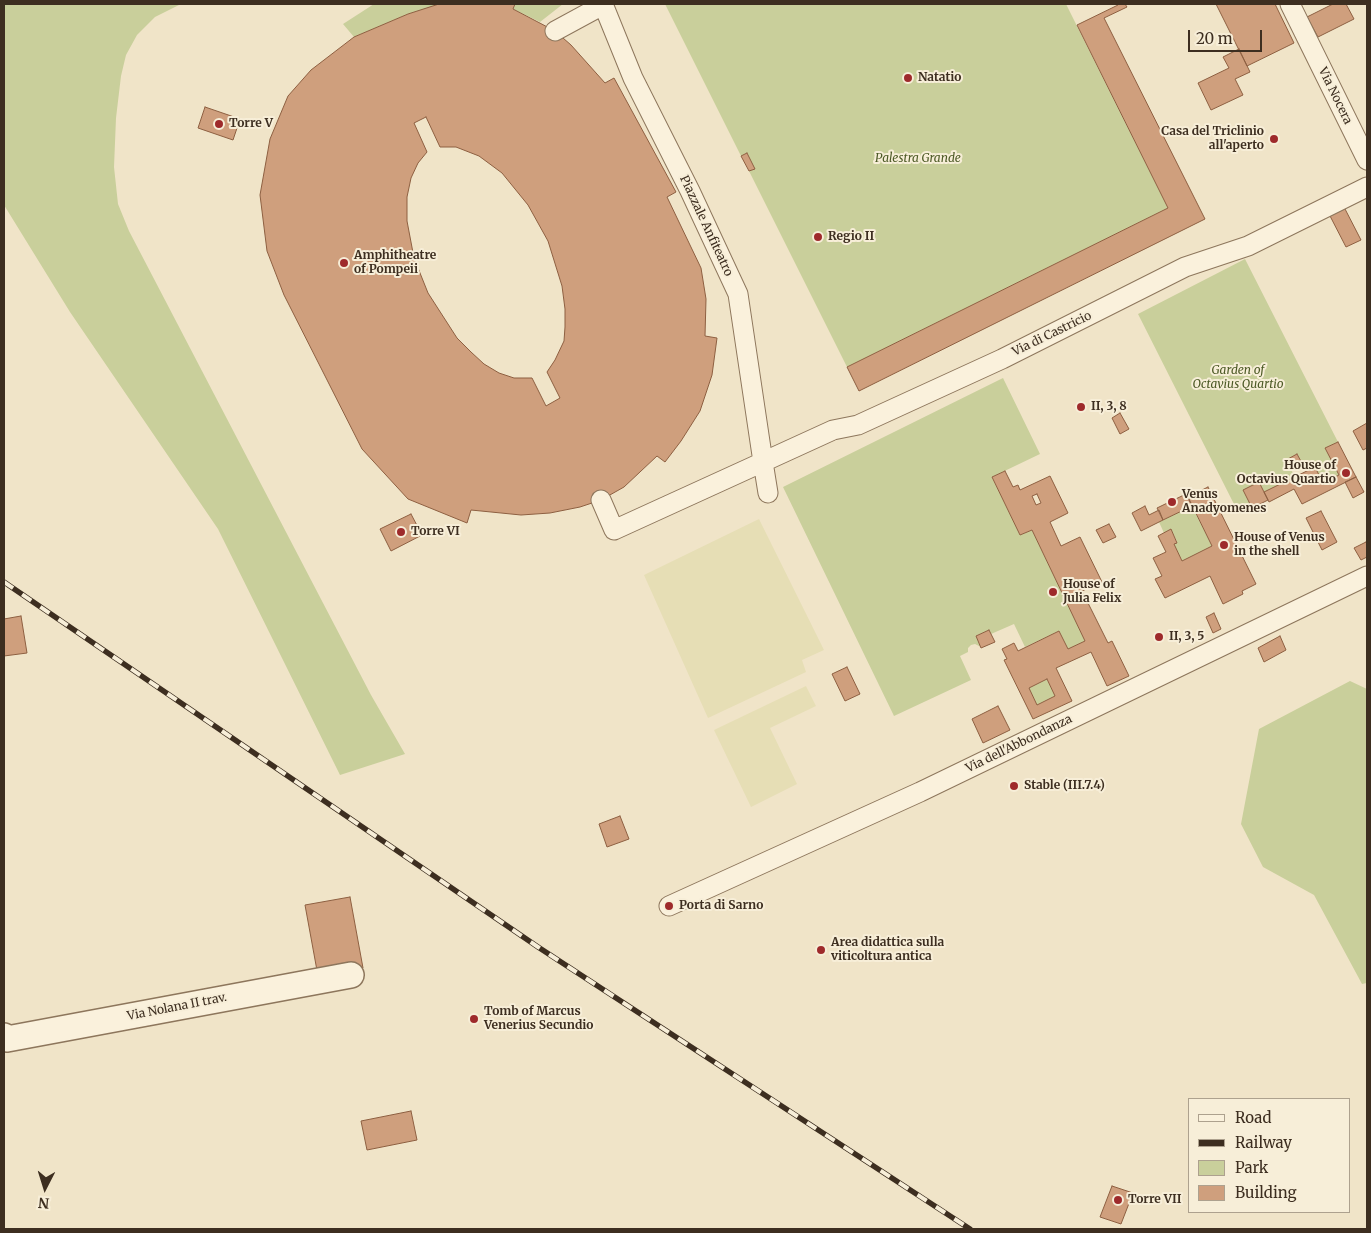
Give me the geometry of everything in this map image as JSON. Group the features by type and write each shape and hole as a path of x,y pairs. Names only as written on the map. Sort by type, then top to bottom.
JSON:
{"street":[{"name":"Piazzale Anfiteatro","path":"555,31 603,4 634,78 738,294 763,462"},
{"name":"Via Nocera","path":"1290,4 1367,160"},
{"name":"Via di Castricio","path":"601,500 614,530 833,430 858,425 1002,359 1185,268 1248,246 1367,187"},
{"path":"763,462 768,493"},
{"name":"Via dell'Abbondanza","path":"669,906 920,792 1367,576"},
{"name":"Via Nolana II trav.","path":"4,1036 7,1039 351,975"}],"shaded area":[{"path":"759,519 824,650 802,660 806,672 708,718 644,575"},
{"path":"806,686 816,706 770,728 797,784 751,807 714,730"}],"green space":[{"path":"4,4 181,4 155,17 137,35 126,55 121,76 116,118 114,167 118,204 129,231 371,695 405,754 340,775 218,529 70,312 4,205"},
{"path":"374,4 442,4 408,14 354,37 343,24"},
{"path":"515,4 563,4 540,22 513,9"},
{"name":"Palestra Grande","path":"665,4 1066,4 1168,208 847,367 749,171 754,168 747,153 741,156"},
{"name":"Garden of Octavius Quartio","path":"1245,259 1338,442 1325,448 1339,475 1323,483 1315,467 1306,471 1297,454 1286,460 1295,477 1264,492 1259,482 1243,490 1252,508 1239,514 1138,314"},
{"path":"1003,378 1040,454 992,477 1020,535 1032,530 1085,641 1068,649 1059,631 1025,647 1014,624 991,634 989,630 976,636 981,647 975,644 971,645 968,648 968,652 960,656 971,680 894,716 783,487"},
{"path":"1192,506 1212,546 1182,561 1174,544 1177,542 1171,529 1164,533 1159,522"},
{"path":"1047,679 1055,696 1037,705 1029,688"},
{"path":"1350,681 1367,689 1367,983 1362,984 1314,895 1263,867 1241,824 1259,729"}],"building":[{"name":"Amphitheatre of Pompeii","path":"439,4 515,4 513,9 555,31 571,45 605,83 614,78 676,192 667,197 701,268 706,299 705,336 717,338 712,375 700,411 665,462 657,456 624,487 601,500 580,507 550,513 521,515 471,510 467,523 408,499 362,449 284,295 267,251 260,195 270,139 288,96 311,70 354,37 408,14","holes":["426,117 440,147 456,147 479,156 502,173 528,205 548,241 562,286 565,327 564,341 547,372 560,398 546,406 532,378 514,378 499,373 484,364 471,352 457,338 428,293 414,258 407,221 407,197 411,178 418,163 427,152 414,123"]},
{"path":"1117,4 1125,4 1127,7 1104,18 1205,219 859,391 847,367 1168,208 1077,25"},
{"path":"1216,4 1275,4 1294,43 1247,66"},
{"path":"1333,4 1346,4 1354,19 1318,37 1307,17"},
{"path":"1239,49 1250,72 1235,79 1243,95 1211,110 1198,83 1229,68 1223,57"},
{"name":"Torre V","path":"205,107 240,119 233,140 198,128"},
{"path":"747,153 755,169 749,171 741,156"},
{"path":"1344,207 1361,240 1346,247 1329,214"},
{"path":"1120,413 1129,429 1120,434 1112,418"},
{"path":"1367,423 1367,448 1363,450 1353,431"},
{"name":"House of Octavius Quartio","path":"1338,442 1356,477 1302,504 1294,489 1269,502 1264,492 1315,467 1323,483 1339,475 1325,448"},
{"path":"1297,454 1303,465 1292,470 1286,460"},
{"path":"1005,471 1013,487 1018,485 1020,490 1050,476 1068,513 1050,522 1061,546 1080,537 1102,582 1082,591 1108,643 1112,641 1129,676 1107,686 1091,652 1056,668 1072,701 1033,719 1004,660 1007,659 1002,649 1014,643 1018,651 1059,631 1068,649 1085,641 1032,530 1020,535 992,477","holes":["1037,494 1041,503 1036,505 1032,496","1047,679 1055,696 1037,705 1029,688"]},
{"path":"1356,477 1364,492 1353,498 1345,482"},
{"path":"1259,482 1268,500 1252,508 1243,490"},
{"name":"House of Venus in the shell","path":"1208,487 1256,584 1242,591 1243,594 1223,604 1210,576 1165,598 1155,579 1162,576 1153,558 1166,552 1158,536 1171,529 1177,543 1174,544 1182,561 1212,546 1188,497"},
{"path":"1186,494 1192,506 1163,520 1157,508"},
{"path":"1145,506 1149,515 1159,510 1163,520 1141,531 1132,513"},
{"name":"House of Octavius Quartio","path":"1321,511 1337,542 1322,550 1306,518"},
{"name":"Torre VI","path":"411,514 422,535 391,551 380,529"},
{"path":"1109,524 1116,537 1103,543 1096,530"},
{"path":"1366,542 1367,557 1361,560 1354,548"},
{"path":"1214,613 1221,629 1213,633 1206,617"},
{"path":"21,616 27,653 4,656 4,619"},
{"path":"989,630 995,642 981,648 976,636"},
{"path":"1280,636 1286,650 1264,662 1258,648"},
{"path":"847,667 860,694 845,701 832,674"},
{"path":"998,706 1010,730 983,743 972,719"},
{"path":"620,816 629,839 607,847 599,824"},
{"path":"350,897 363,968 318,976 305,905"},
{"path":"411,1111 417,1140 367,1150 361,1121"},
{"name":"Torre VII","path":"1112,1186 1133,1193 1121,1224 1100,1217"}],"railway":[{"path":"4,582 538,947 970,1229"}],"place":[{"name":"Natatio","path":"908,78"},
{"name":"Torre V","path":"219,124"},
{"name":"Casa del Triclinio all'aperto","path":"1274,139"},
{"name":"Regio II","path":"818,237"},
{"name":"Amphitheatre of Pompeii","path":"344,263"},
{"name":"II, 3, 8","path":"1081,407"},
{"name":"House of Octavius Quartio","path":"1346,473"},
{"name":"Venus Anadyomenes","path":"1172,502"},
{"name":"Torre VI","path":"401,532"},
{"name":"House of Venus in the shell","path":"1224,545"},
{"name":"House of Julia Felix","path":"1053,592"},
{"name":"II, 3, 5","path":"1159,637"},
{"name":"Stable (III.7.4)","path":"1014,786"},
{"name":"Porta di Sarno","path":"669,906"},
{"name":"Area didattica sulla viticoltura antica","path":"821,950"},
{"name":"Tomb of Marcus Venerius Secundio","path":"474,1019"},
{"name":"Torre VII","path":"1118,1200"}]}
